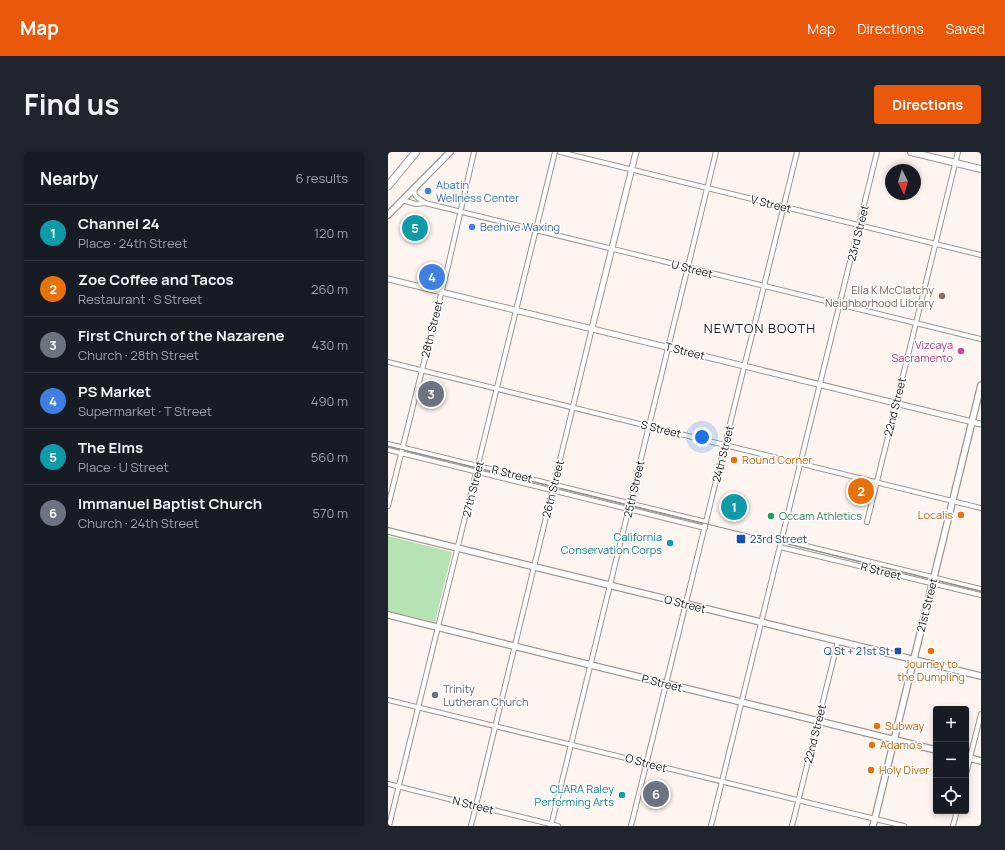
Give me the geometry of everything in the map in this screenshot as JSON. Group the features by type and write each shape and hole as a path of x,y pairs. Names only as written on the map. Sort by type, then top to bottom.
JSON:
{"highway":[{"path":"406,164 412,152"},
{"path":"388,186 416,152"}],"main road":[{"path":"388,215 450,152"},
{"path":"911,152 981,169"},
{"name":"21st Street","path":"873,826 981,385"},
{"name":"Q Street","path":"388,531 981,676"},
{"name":"P Street","path":"388,615 933,749"},
{"path":"969,758 981,761"}],"street":[{"name":"28th Street","path":"388,506 474,152"},
{"name":"27th Street","path":"389,826 555,152"},
{"name":"V Street","path":"560,152 981,255"},
{"name":"26th Street","path":"471,826 636,152"},
{"name":"25th Street","path":"551,825 716,152"},
{"name":"24th Street","path":"631,826 797,152"},
{"name":"23rd Street","path":"711,826 877,152"},
{"name":"22nd Street","path":"867,522 958,152"},
{"path":"415,187 415,195 425,203"},
{"name":"U Street","path":"402,200 416,204 425,203 981,339"},
{"name":"T Street","path":"388,278 981,424"},
{"name":"S Street","path":"388,362 981,508"},
{"name":"R Street","path":"388,444 706,522"},
{"name":"R Street","path":"388,450 705,528"},
{"name":"R Street","path":"782,540 933,580 981,595"},
{"name":"R Street","path":"780,546 933,580 981,589"},
{"name":"22nd Street","path":"792,826 838,641"},
{"name":"O Street","path":"388,700 904,826"},
{"path":"969,755 981,714"},
{"name":"N Street","path":"388,784 558,826"},
{"path":"953,826 956,814"}],"green space":[{"path":"388,536 452,552 435,622 388,611"}],"tram line":[{"path":"388,446 981,591"}],"place":[{"name":"Abatin Wellness Center","path":"428,191"},
{"name":"Beehive Waxing","path":"472,227"},
{"name":"The Elms","path":"415,228"},
{"name":"PS Market","path":"432,277"},
{"name":"Ella K McClatchy Neighborhood Library","path":"942,296"},
{"name":"Vizcaya Sacramento","path":"961,351"},
{"name":"First Church of the Nazarene","path":"431,394"},
{"name":"Round Corner","path":"734,460"},
{"name":"Zoe Coffee and Tacos","path":"861,491"},
{"name":"Channel 24","path":"734,507"},
{"name":"Localis","path":"961,515"},
{"name":"Occam Athletics","path":"771,516"},
{"name":"23rd Street","path":"741,539"},
{"name":"California Conservation Corps","path":"670,543"},
{"name":"Q St + 21st St","path":"898,651"},
{"name":"Journey to the Dumpling","path":"931,651"},
{"name":"Trinity Lutheran Church","path":"435,695"},
{"name":"Subway","path":"877,726"},
{"name":"Adamo's","path":"872,745"},
{"name":"Holy Diver","path":"871,770"},
{"name":"Immanuel Baptist Church","path":"656,794"},
{"name":"CLARA Raley Performing Arts","path":"622,795"}],"district":[{"name":"NEWTON BOOTH","path":"760,328"}]}
